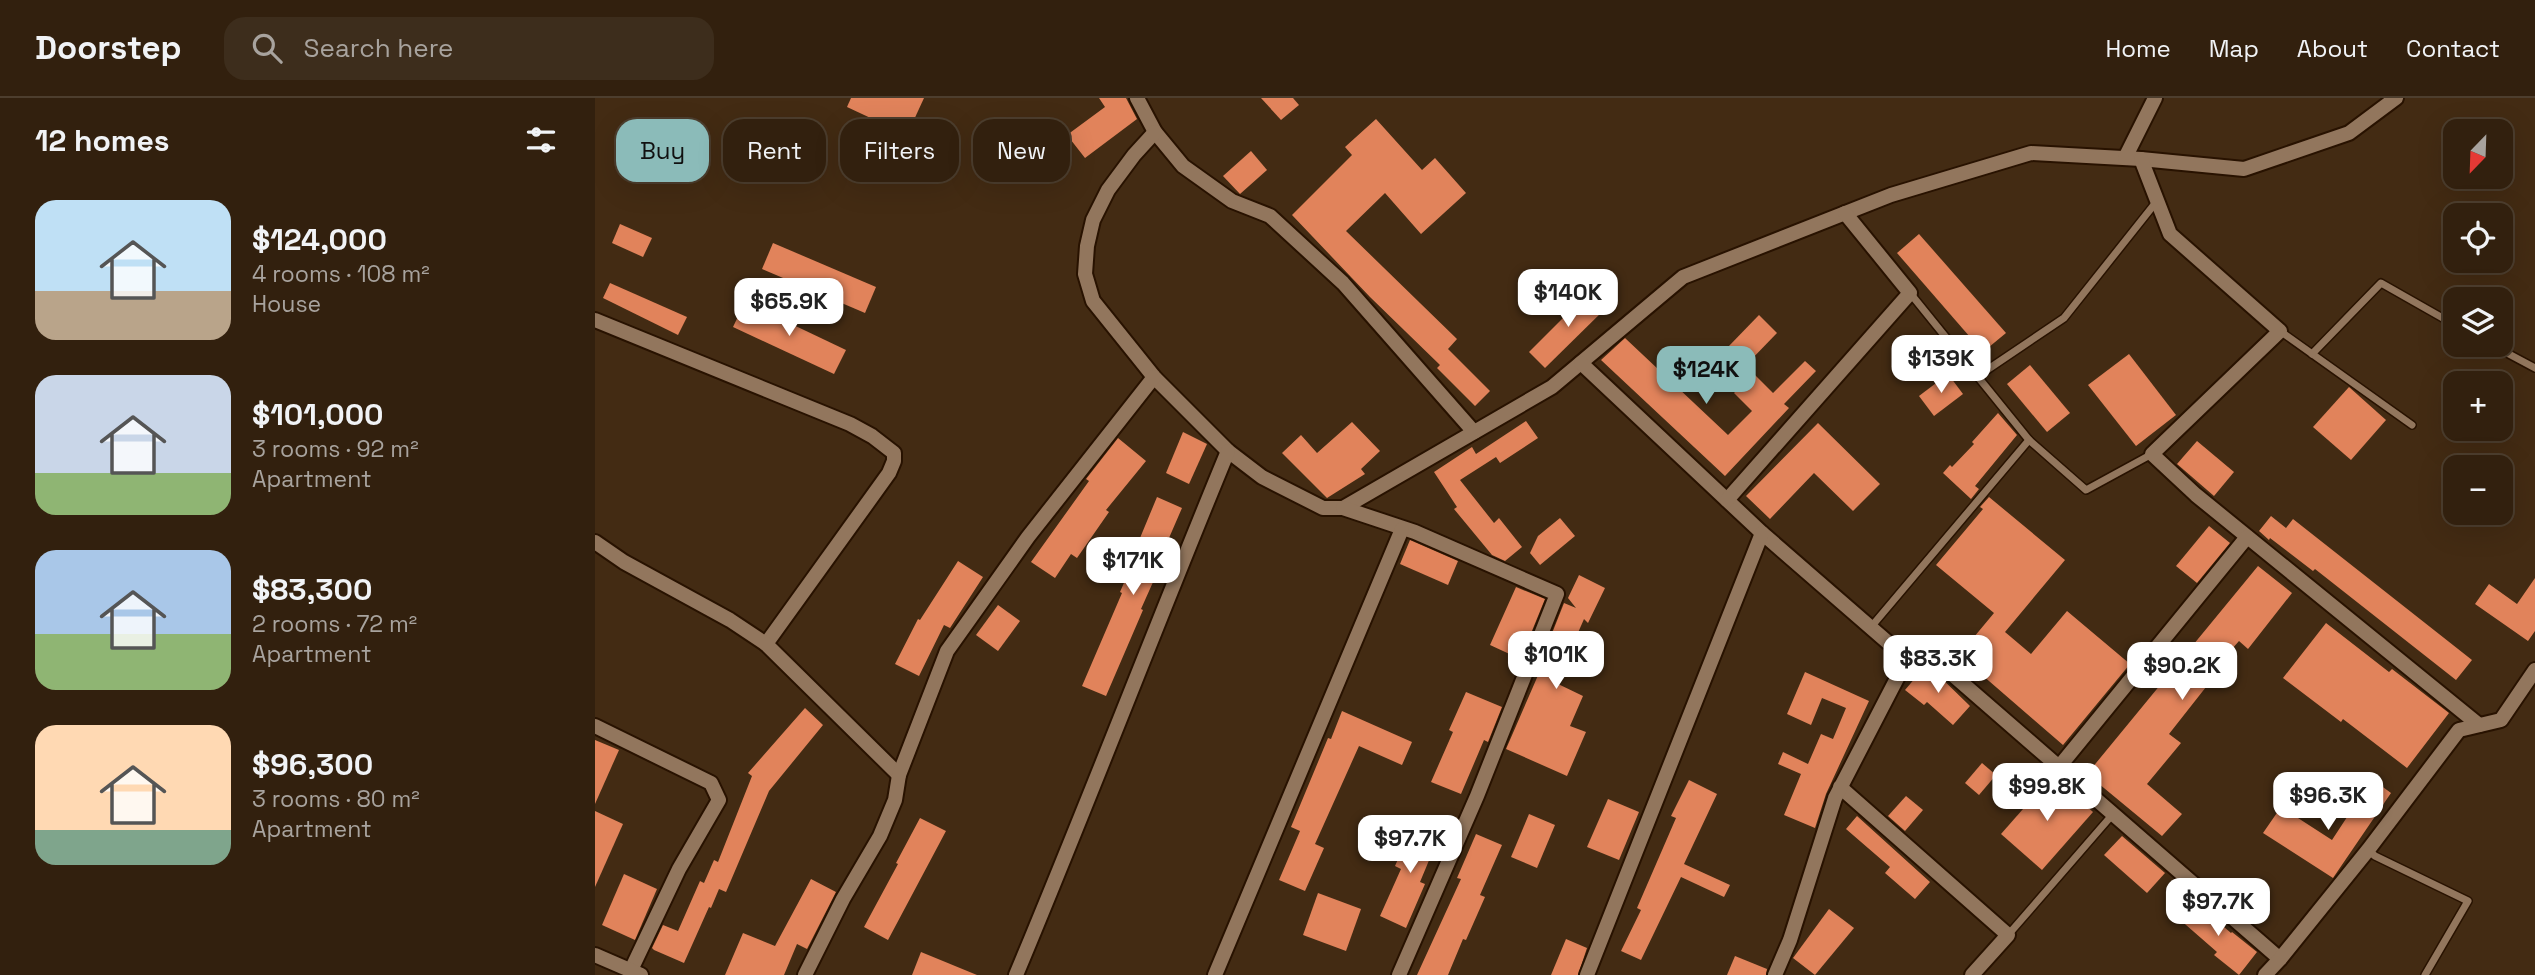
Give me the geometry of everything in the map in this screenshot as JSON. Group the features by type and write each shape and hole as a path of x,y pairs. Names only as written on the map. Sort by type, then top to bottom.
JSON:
{"street":[{"path":"1137,98 1155,132 1183,166 1232,201 1271,216 1343,282 1475,432"},
{"path":"2125,158 2155,98"},
{"path":"1343,509 1552,387 1683,277 1891,195 2031,153 2141,159 2244,169 2349,132 2396,98"},
{"path":"1155,132 1108,190 1093,220 1087,246 1085,274 1093,302 1154,377 1228,451 1262,477 1324,508 1343,509 1415,532 1557,594 1477,796 1399,975"},
{"path":"2141,159 2170,234 2280,331 2152,454 2196,495 2479,725"},
{"path":"1727,500 1910,293 1845,214"},
{"path":"595,320 850,424 894,453 889,473 766,644"},
{"path":"1581,363 1762,533 1907,659 1938,662 2280,959"},
{"path":"805,975 843,899 880,836 895,800 899,775 947,651 1028,537 1154,377"},
{"path":"1016,975 1087,808 1155,629 1228,451"},
{"path":"1215,975 1402,529"},
{"path":"1587,975 1762,533"},
{"path":"2059,767 2247,537"},
{"path":"595,542 624,562 730,620 766,644 899,775"},
{"path":"1775,975 1790,940 1840,787 1907,659"},
{"path":"2265,975 2368,850 2459,730 2501,720 2535,670"},
{"path":"595,726 711,783 719,800 679,869 626,971 595,955"},
{"path":"1840,787 2008,935 1972,975"}],"lane":[{"path":"1978,376 2064,318 2157,201"},
{"path":"2312,354 2381,284 2443,318"},
{"path":"1910,293 2029,440 2085,490 2152,454"},
{"path":"2280,331 2412,425"},
{"path":"2513,356 2535,368"},
{"path":"1871,628 2029,440"},
{"path":"2008,935 2113,814"},
{"path":"2368,850 2375,856 2468,901 2425,975"}],"building":[{"path":"851,98 924,98 914,119 873,119 847,107"},
{"path":"1099,98 1126,98 1137,119 1085,158 1070,139 1070,133 1105,107"},
{"path":"1261,98 1293,98 1299,105 1281,120"},
{"path":"1376,119 1422,170 1435,158 1466,193 1421,234 1385,193 1346,231 1457,339 1448,349 1490,391 1475,406 1437,368 1440,365 1292,215 1352,155 1345,147"},
{"path":"1251,151 1267,170 1240,194 1223,176"},
{"path":"620,224 652,238 643,257 612,243"},
{"path":"1919,234 2006,333 1983,352 1897,253"},
{"path":"773,243 876,287 865,313 762,269"},
{"path":"610,283 687,317 678,335 603,298"},
{"path":"1590,291 1607,307 1545,368 1529,352"},
{"path":"745,302 846,350 834,374 733,327"},
{"path":"1759,315 1777,333 1745,366 1727,348"},
{"path":"1625,338 1728,435 1752,411 1734,393 1753,373 1773,393 1805,361 1816,371 1784,404 1789,408 1725,476 1601,360"},
{"path":"2129,354 2176,415 2136,446 2088,385"},
{"path":"2030,365 2070,413 2047,432 2007,384"},
{"path":"1948,374 1963,394 1934,416 1919,396"},
{"path":"2349,387 2386,420 2351,460 2313,427"},
{"path":"1998,413 2017,435 1975,486 1979,489 1971,499 1943,473 1974,444 1972,442"},
{"path":"1526,421 1538,438 1500,463 1496,457 1460,480 1494,523 1499,518 1522,547 1505,561 1492,555 1454,509 1457,507 1434,472 1472,447 1476,454"},
{"path":"1352,422 1380,451 1361,469 1365,474 1327,498 1282,453 1301,435 1317,453"},
{"path":"1818,423 1880,484 1853,511 1814,473 1770,519 1746,496"},
{"path":"1183,432 1207,444 1189,484 1166,473"},
{"path":"1118,438 1146,461 1106,510 1109,512 1077,558 1071,554 1055,578 1031,562 1089,481 1086,479"},
{"path":"2197,441 2234,472 2214,496 2177,464"},
{"path":"1157,497 1182,508 1106,696 1082,686 1122,593 1120,592 1143,539 1140,538"},
{"path":"1989,497 2065,560 2005,632 2031,654 2067,611 2130,664 2063,745 1959,655 1994,613 1936,565 1983,509 1980,507"},
{"path":"2271,516 2286,528 2293,519 2472,660 2456,680 2315,569 2313,571 2270,538 2269,540 2259,531"},
{"path":"1560,518 1575,536 1540,565 1530,553 1538,536"},
{"path":"2209,526 2230,543 2197,583 2176,566"},
{"path":"1410,540 1458,561 1448,585 1400,564"},
{"path":"958,561 983,577 950,628 944,625 919,676 895,664 918,619 920,620"},
{"path":"2258,566 2292,593 2248,649 2239,641 2201,684 2206,687 2169,734 2181,743 2147,784 2182,814 2162,836 2087,774"},
{"path":"1579,575 1605,588 1588,623 1584,619 1556,683 1583,696 1570,726 1586,732 1567,776 1506,749 1546,657 1543,656 1564,603 1576,608 1568,598"},
{"path":"2535,578 2535,631 2528,641 2475,604 2489,584 2517,604"},
{"path":"1516,587 1545,599 1525,648 1521,646 1516,657 1490,645"},
{"path":"998,605 1020,621 998,651 976,635"},
{"path":"2326,623 2389,672 2392,669 2449,713 2407,768 2283,678"},
{"path":"1922,670 1934,671 1970,706 1953,725 1927,702 1924,705 1905,690"},
{"path":"1805,672 1869,701 1826,794 1815,828 1784,815 1801,774 1778,764 1783,752 1808,764 1821,734 1833,739 1846,708 1822,698 1811,725 1787,714"},
{"path":"1466,692 1502,707 1488,742 1484,740 1461,794 1431,782 1453,732 1449,730"},
{"path":"805,708 823,725 769,791 726,892 719,889 684,963 654,950 652,948 663,925 678,931 700,881 704,883 714,860 718,862 752,776 748,773"},
{"path":"1342,711 1412,742 1402,765 1359,746 1315,844 1324,848 1305,891 1279,880 1300,831 1291,827"},
{"path":"595,740 619,750 595,804"},
{"path":"1982,763 1996,775 1979,795 1965,783"},
{"path":"2052,776 2093,812 2042,870 2001,834"},
{"path":"2372,779 2391,793 2333,878 2263,833 2281,807 2332,840"},
{"path":"1689,780 1717,794 1684,864 1730,885 1724,897 1681,877 1641,960 1621,951 1641,910 1637,908 1676,818 1671,816"},
{"path":"1906,796 1923,810 1905,831 1888,816"},
{"path":"1608,799 1639,812 1619,860 1587,847"},
{"path":"595,811 623,824 595,887"},
{"path":"1529,814 1555,825 1537,868 1511,857"},
{"path":"1857,816 1930,882 1915,899 1885,873 1890,867 1846,829"},
{"path":"920,818 946,831 888,940 864,927"},
{"path":"1414,823 1440,834 1420,882 1425,884 1406,928 1380,916 1401,869 1395,866"},
{"path":"1476,834 1502,845 1480,895 1485,897 1448,975 1417,975 1461,879 1457,878"},
{"path":"2122,836 2165,873 2147,893 2104,855"},
{"path":"624,874 657,889 635,940 602,925"},
{"path":"811,879 836,892 807,949 797,944 784,975 725,975 743,933 775,946"},
{"path":"1318,893 1361,909 1346,951 1303,935"},
{"path":"2194,901 2257,952 2239,975 2214,955 2217,952 2178,918"},
{"path":"1829,909 1854,928 1815,975 1793,958"},
{"path":"1566,939 1587,948 1578,975 1551,975"},
{"path":"921,952 977,975 912,975"},
{"path":"1735,956 1767,969 1766,975 1727,975"}]}
